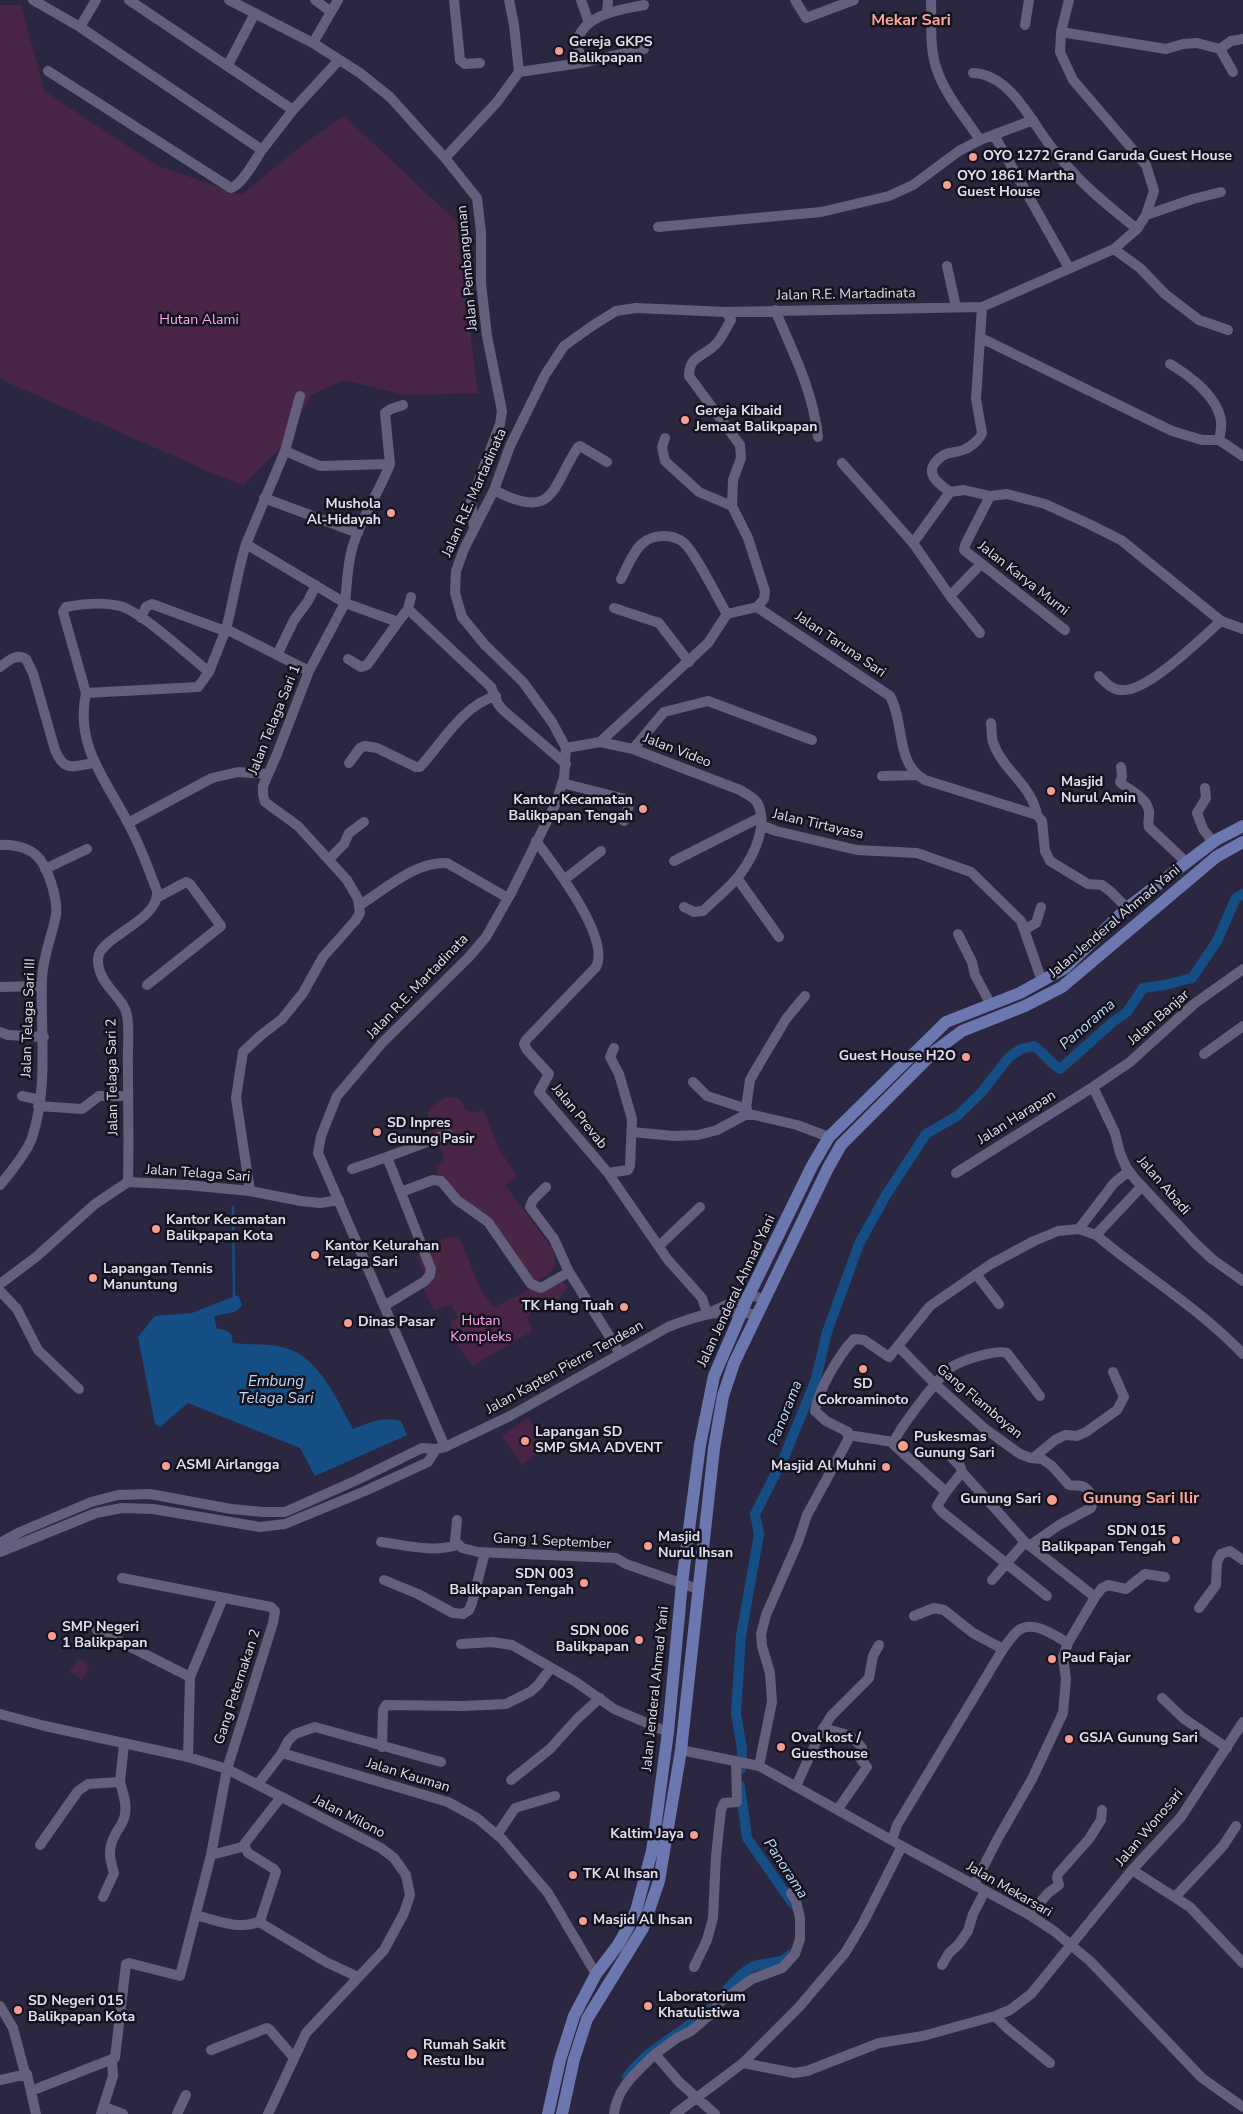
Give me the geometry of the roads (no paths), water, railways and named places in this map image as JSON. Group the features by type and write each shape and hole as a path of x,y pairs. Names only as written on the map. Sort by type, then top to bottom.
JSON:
{"main road":[{"name":"Jalan Jenderal Ahmad Yani","path":"548,2114 574,2016 596,1974 618,1945 636,1911 656,1828 668,1732 682,1583 700,1445 714,1376 749,1295 828,1137 946,1022 1020,992 1065,968 1127,908 1213,842 1243,826"},
{"name":"Jalan Jenderal Ahmad Yani","path":"562,2114 574,2059 587,2019 643,1928 652,1906 664,1861 681,1750 714,1448 723,1396 734,1363 841,1145 928,1058 962,1031 1025,1006 1062,987 1216,857 1243,842"},
{"path":"1186,862 1197,873"}],"street":[{"path":"33,0 80,27 262,150"},
{"path":"80,27 96,0"},
{"path":"129,0 294,110"},
{"name":"Jalan Pembangunan","path":"230,0 313,43 390,97 445,158 474,194 478,203 481,232 481,283 487,336 502,411 500,424 471,501 474,529"},
{"path":"315,0 330,11"},
{"path":"313,43 338,0"},
{"path":"454,0 460,60 465,64 480,63"},
{"path":"445,158 497,102 519,72 509,0"},
{"path":"581,0 589,23"},
{"path":"607,13 608,0"},
{"path":"795,0 806,18 854,0"},
{"path":"931,0 933,52 936,68 956,106 980,140"},
{"path":"1025,25 1029,0"},
{"name":"Jalan R.E. Martadinata","path":"440,1448 384,1306 318,1153 321,1136 337,1096 382,1043 469,958 486,936 508,898 555,805 562,783 566,764 566,748 552,722 523,682 485,645 462,616 455,593 456,571 464,549 494,490 510,446 545,375 564,346 616,311 636,308 726,312 982,307 1114,249 1137,229 1146,215 1154,191 1146,165 1073,80 1060,52 1061,32 1067,1"},
{"path":"581,63 577,40 589,23 607,13 644,5"},
{"path":"228,66 255,13"},
{"path":"1061,32 1166,49 1183,44 1197,43 1220,49 1233,72"},
{"path":"1220,49 1231,41 1243,39"},
{"path":"519,72 581,63 644,49"},
{"path":"48,71 167,145 231,188 240,180 294,110 339,60"},
{"path":"973,74 982,74 997,82 1027,109 1049,144 1072,172 1137,229"},
{"path":"658,227 822,212 889,196 913,185 959,151 980,140 1034,120"},
{"path":"994,135 1069,268"},
{"path":"1146,215 1193,199 1221,192"},
{"path":"1114,249 1140,268 1164,294 1199,320 1228,330"},
{"path":"947,266 956,307"},
{"path":"982,307 976,399 982,423 981,437 965,450 943,455 931,469 932,476 950,492 964,490 990,496 1007,494 1045,504 1122,540 1222,621 1243,629"},
{"path":"775,310 808,387 815,411 818,437"},
{"path":"600,742 708,643 727,614 757,606 764,599 765,591 748,538 732,506 734,480 741,458 740,445 689,376 689,367 693,360 716,345 731,320 726,312"},
{"path":"981,338 1172,431 1202,440 1219,440 1243,456"},
{"path":"1170,364 1187,374 1207,394 1221,419 1219,440"},
{"path":"86,693 198,687 209,672 225,630 236,593 238,570 246,544 285,451 300,396"},
{"path":"285,451 317,466 325,467 390,464 385,413 391,408 403,404"},
{"path":"665,438 662,447 665,461 699,492 732,506"},
{"path":"494,490 512,499 528,502 541,501 554,493 578,447 580,446 606,462"},
{"path":"842,463 913,543 950,596 980,633"},
{"name":"Jalan Telaga Sari 1","path":"360,905 347,880 329,859 298,826 265,802 263,786 309,671 346,603 352,550 390,464"},
{"path":"913,543 950,492"},
{"name":"Jalan Karya Murni","path":"990,496 964,550 1064,630"},
{"path":"264,498 358,533"},
{"path":"621,579 639,546 644,541 656,536 678,539 689,549 727,614"},
{"path":"246,544 346,603 398,622"},
{"path":"950,596 982,564"},
{"path":"277,655 294,620 308,601 316,585"},
{"path":"348,659 361,667 367,665 408,609 411,597"},
{"path":"147,985 221,926 190,884 186,882 158,897 145,858 128,823 94,763 83,724 82,712 86,693 63,612 64,608 110,604 121,606 141,618 209,672"},
{"path":"141,618 146,607 152,604 225,630 309,671"},
{"name":"Jalan Taruna Sari","path":"757,606 890,696 900,721 906,758 917,775"},
{"path":"614,608 659,623 689,662"},
{"path":"408,609 491,687 498,704 503,710 566,764"},
{"path":"1099,676 1119,690 1129,690 1142,685 1155,677 1222,621"},
{"path":"0,668 10,659 18,656 26,659 33,673 60,762 68,766 94,763"},
{"path":"349,763 360,748 365,746 377,748 416,767 420,767 443,739 469,713 485,699 496,696"},
{"path":"632,749 664,712 708,701 812,740"},
{"path":"991,723 992,740 996,750 1034,802 1037,814 1042,821 1045,851 1050,861 1088,884 1102,885 1127,908"},
{"name":"Jalan Video","path":"566,748 600,742 632,749 724,784 750,796 758,803 761,821"},
{"path":"1121,766 1122,777 1120,782 1146,803 1149,812 1147,822 1149,827 1186,862"},
{"path":"128,823 212,778 238,772 268,774"},
{"path":"882,776 917,775 1037,814"},
{"path":"562,783 629,800 624,821"},
{"path":"1205,788 1206,798 1197,813 1203,828 1213,842"},
{"path":"674,861 761,821"},
{"path":"684,907 694,912 703,912 737,878 756,848 761,821"},
{"name":"Jalan Tirtayasa","path":"761,821 776,830 857,850 917,853 969,870 1019,919 1042,981"},
{"path":"329,859 342,846 349,832 364,822"},
{"name":"Jalan Prevab","path":"536,841 565,879 588,920 596,943 598,962 524,1044 526,1050 548,1070 549,1074 539,1092 608,1173 658,1246 702,1298 707,1313"},
{"name":"Jalan Telaga Sari III","path":"0,845 19,847 35,853 50,880 56,908 44,957 42,986 44,1037 39,1103 32,1139 0,1185"},
{"path":"45,869 87,849"},
{"path":"565,879 601,851"},
{"path":"250,1190 236,1098 243,1052 282,1019 303,993 323,957 355,921 360,912 360,905 409,873 429,864 440,863 447,863 508,898"},
{"path":"737,878 780,937"},
{"name":"Jalan Telaga Sari 2","path":"128,1182 127,1016 101,976 98,959 104,947 126,931 153,907 158,897"},
{"path":"1024,930 1036,923 1041,907"},
{"path":"958,934 972,962 975,975 990,1003"},
{"name":"Jalan Banjar","path":"1093,1087 1130,1062 1194,1004 1243,969"},
{"path":"0,987 42,986"},
{"path":"746,1112 750,1080 786,1019 805,996"},
{"path":"1204,1054 1243,1026"},
{"path":"0,1032 8,1035 44,1037"},
{"path":"608,1173 628,1170 630,1166 632,1132 632,1119 619,1074 610,1057 614,1048"},
{"path":"692,1082 707,1096 746,1112 775,1119 828,1137"},
{"name":"Jalan Abadi","path":"1093,1087 1115,1133 1120,1153 1129,1171 1195,1243 1212,1259 1243,1281"},
{"name":"Jalan Harapan","path":"956,1173 1093,1087"},
{"path":"22,1096 39,1103 82,1109 99,1096 128,1096"},
{"path":"632,1132 674,1136 698,1135 717,1130 746,1112"},
{"path":"352,1168 448,1134"},
{"path":"384,1306 425,1281 431,1272 431,1265 387,1157"},
{"path":"1078,1229 1114,1183 1129,1171"},
{"path":"401,1192 432,1180 441,1180 457,1200 488,1222 531,1284 540,1288 569,1272"},
{"name":"Jalan Telaga Sari","path":"0,1284 36,1257 95,1204 128,1182 250,1190 320,1203 339,1200"},
{"path":"1096,1235 1142,1186"},
{"path":"546,1188 532,1200 530,1207 554,1239 569,1272 620,1353"},
{"path":"658,1246 700,1207"},
{"path":"946,1492 893,1442 848,1435 842,1428 826,1421 815,1411 817,1400 844,1349 854,1339 864,1340 888,1357 930,1306 991,1264 1034,1240 1058,1231 1078,1229 1096,1235 1130,1263 1203,1316 1243,1354"},
{"path":"976,1274 999,1304"},
{"path":"0,1291 20,1316 38,1350 79,1389"},
{"path":"749,1295 765,1299"},
{"name":"Jalan Kapten Pierre Tendean","path":"0,1543 20,1532 91,1502 118,1495 150,1494 232,1509 285,1512 422,1448 440,1448 510,1416 668,1327 749,1295"},
{"name":"Jalan Kapten Pierre Tendean","path":"707,1313 742,1311 757,1315"},
{"name":"Gang Flamboyan","path":"898,1346 935,1384 984,1428 1020,1454 1042,1459 1052,1466 1069,1485 1086,1488 1093,1502 1091,1508 1027,1544"},
{"path":"893,1442 935,1384 950,1368 959,1363 1002,1351 1007,1353 1040,1396"},
{"path":"1033,1458 1055,1440 1065,1435 1081,1435 1117,1410 1124,1397 1113,1372"},
{"path":"694,1967 707,1940 714,1918 719,1825 724,1804 737,1802 747,1763 772,1702 770,1673 762,1646 761,1634 766,1615 798,1542 807,1516 848,1440 848,1435"},
{"name":"Jalan Kapten Pierre Tendean","path":"0,1552 96,1513 122,1508 153,1509 260,1527 285,1524 365,1491 428,1462 440,1448"},
{"path":"948,1454 1027,1544 1095,1598"},
{"path":"962,1472 937,1506 1047,1596"},
{"path":"381,1542 427,1549 443,1549 457,1544 455,1541 456,1520"},
{"name":"Gang 1 September","path":"457,1544 462,1548 485,1552 616,1558 626,1564 698,1589"},
{"path":"992,1580 1027,1544"},
{"path":"1199,1608 1216,1584 1217,1562 1221,1554 1230,1551 1243,1560"},
{"path":"384,1580 418,1594 453,1613 463,1614 469,1610 472,1602 485,1552"},
{"path":"974,1885 997,1840 1032,1780 1064,1713 1066,1679 1063,1657 1068,1643 1095,1598 1102,1588 1108,1585 1126,1589 1146,1574 1165,1577"},
{"path":"122,1578 223,1598 190,1677 188,1757"},
{"name":"Gang Peternakan 2","path":"112,2060 116,2056 126,1964 129,1963 179,1976 211,1855 227,1770 275,1614 271,1607 223,1598"},
{"path":"914,1616 934,1608 944,1610 973,1633 1004,1649"},
{"path":"892,1840 897,1825 1004,1649 1017,1631 1024,1628 1039,1628 1068,1643"},
{"path":"97,1630 190,1677"},
{"path":"461,1644 492,1642 512,1646 576,1682 614,1709 668,1732"},
{"path":"796,1786 823,1728 831,1716 867,1681 871,1674 873,1656 879,1645"},
{"path":"382,1747 382,1710 386,1705 470,1706 506,1704 530,1692 550,1669"},
{"path":"511,1780 550,1749 577,1719 600,1698"},
{"path":"1162,1698 1183,1718 1227,1748"},
{"name":"Jalan Milono","path":"0,1714 124,1744 188,1757 227,1770 258,1784 381,1848 394,1858 406,1875 410,1895 404,1913 384,1950 306,2033 268,2114"},
{"name":"Jalan Wonosari","path":"743,2063 794,2073 807,2071 879,2043 908,2039 995,2016 1010,2010 1031,1994 1132,1870 1181,1817 1243,1722"},
{"path":"258,1784 295,1734 315,1727 441,1762"},
{"path":"823,1728 836,1733 843,1732 856,1740 862,1748 860,1757 867,1767 838,1809"},
{"path":"102,1897 114,1877 110,1865 110,1850 115,1834 122,1825 125,1814 126,1802 120,1782 124,1744"},
{"name":"Jalan Mekarsari","path":"681,1750 747,1763 796,1786 1030,1915 1090,1961 1202,2078 1243,2107"},
{"name":"Jalan Kauman","path":"282,1753 448,1802 476,1818 497,1835 524,1863 548,1893 596,1974"},
{"path":"40,1845 78,1791 88,1784 120,1782"},
{"path":"497,1835 515,1808 556,1796"},
{"path":"211,1855 244,1845 281,1797"},
{"path":"1030,1915 1058,1885 1056,1878 1058,1874 1089,1839 1101,1820 1102,1810"},
{"path":"1176,1897 1223,1846 1236,1826"},
{"path":"244,1845 247,1852 276,1872 259,1922"},
{"path":"675,2114 743,2063 799,2007 845,1953 863,1924 902,1846"},
{"path":"1132,1870 1176,1897 1201,1917 1243,1963"},
{"path":"942,1965 949,1953 958,1945 968,1931 972,1914 986,1891"},
{"path":"614,2114 619,2093 626,2083 655,2054 677,2038 691,2031 710,2015 720,2002 752,1979 782,1968 795,1954 800,1939 800,1918 796,1901 791,1893"},
{"path":"196,1914 228,1923 259,1922 326,1962 358,1977"},
{"path":"0,2006 13,2028 25,2073 28,2076 36,2114"},
{"path":"995,2016 1050,2063"},
{"path":"211,2050 267,2028 294,2058"},
{"path":"655,2054 679,2082 715,2114"},
{"path":"31,2090 112,2060 114,2074 103,2111 123,2114"},
{"path":"0,2080 25,2073"},
{"path":"177,2114 186,2095"}],"water":[{"name":"Embung Telaga Sari","path":"238,1295 242,1305 236,1311 214,1317 217,1329 225,1330 231,1334 233,1343 273,1345 298,1353 309,1361 326,1382 353,1429 376,1421 394,1420 401,1421 407,1435 315,1476 300,1448 188,1403 160,1427 155,1424 138,1337 155,1316 192,1313"}],"waterway":[{"name":"Panorama","path":"741,1769 742,1749 736,1714 741,1636 759,1534 755,1514 785,1455 816,1379 827,1332 859,1244 886,1195 926,1134 957,1116 981,1093 1009,1057 1021,1049 1034,1046 1060,1069 1114,1021 1127,1012 1143,988 1192,978 1217,941 1236,898 1243,894"},
{"path":"233,1207 234,1296"},
{"name":"Panorama","path":"740,1786 747,1838 793,1904"},
{"name":"Panorama","path":"627,2077 655,2049 696,2021 743,1973 754,1966 782,1961 791,1954"}],"place":[{"name":"Gereja GKPS Balikpapan","path":"559,51"},
{"name":"OYO 1272 Grand Garuda Guest House","path":"973,157"},
{"name":"OYO 1861 Martha Guest House","path":"947,185"},
{"name":"Gereja Kibaid Jemaat Balikpapan","path":"685,420"},
{"name":"Mushola Al-Hidayah","path":"391,513"},
{"name":"Masjid Nurul Amin","path":"1051,791"},
{"name":"Kantor Kecamatan Balikpapan Tengah","path":"643,809"},
{"name":"Guest House H2O","path":"966,1057"},
{"name":"SD Inpres Gunung Pasir","path":"377,1132"},
{"name":"Kantor Kecamatan Balikpapan Kota","path":"156,1229"},
{"name":"Kantor Kelurahan Telaga Sari","path":"315,1255"},
{"name":"Lapangan Tennis Manuntung","path":"93,1278"},
{"name":"TK Hang Tuah","path":"624,1307"},
{"name":"Dinas Pasar","path":"348,1323"},
{"name":"SD Cokroaminoto","path":"863,1369"},
{"name":"Lapangan SD SMP SMA ADVENT","path":"525,1441"},
{"name":"Puskesmas Gunung Sari","path":"903,1446"},
{"name":"ASMI Airlangga","path":"166,1466"},
{"name":"Masjid Al Muhni","path":"886,1467"},
{"name":"Gunung Sari","path":"1052,1500"},
{"name":"SDN 015 Balikpapan Tengah","path":"1176,1540"},
{"name":"Masjid Nurul Ihsan","path":"648,1546"},
{"name":"SDN 003 Balikpapan Tengah","path":"584,1583"},
{"name":"SMP Negeri 1 Balikpapan","path":"52,1636"},
{"name":"SDN 006 Balikpapan","path":"639,1640"},
{"name":"Paud Fajar","path":"1052,1659"},
{"name":"GSJA Gunung Sari","path":"1069,1739"},
{"name":"Oval kost / Guesthouse","path":"781,1747"},
{"name":"Kaltim Jaya","path":"694,1835"},
{"name":"TK Al Ihsan","path":"573,1875"},
{"name":"Masjid Al Ihsan","path":"583,1921"},
{"name":"Laboratorium Khatulistiwa","path":"648,2006"},
{"name":"SD Negeri 015 Balikpapan Kota","path":"18,2010"},
{"name":"Rumah Sakit Restu Ibu","path":"412,2054"}],"district":[{"name":"Mekar Sari","path":"911,21"},
{"name":"Gunung Sari Ilir","path":"1141,1499"}],"park label":[{"name":"Hutan Alami","path":"199,321"},
{"name":"Hutan Kompleks","path":"481,1330"}]}
